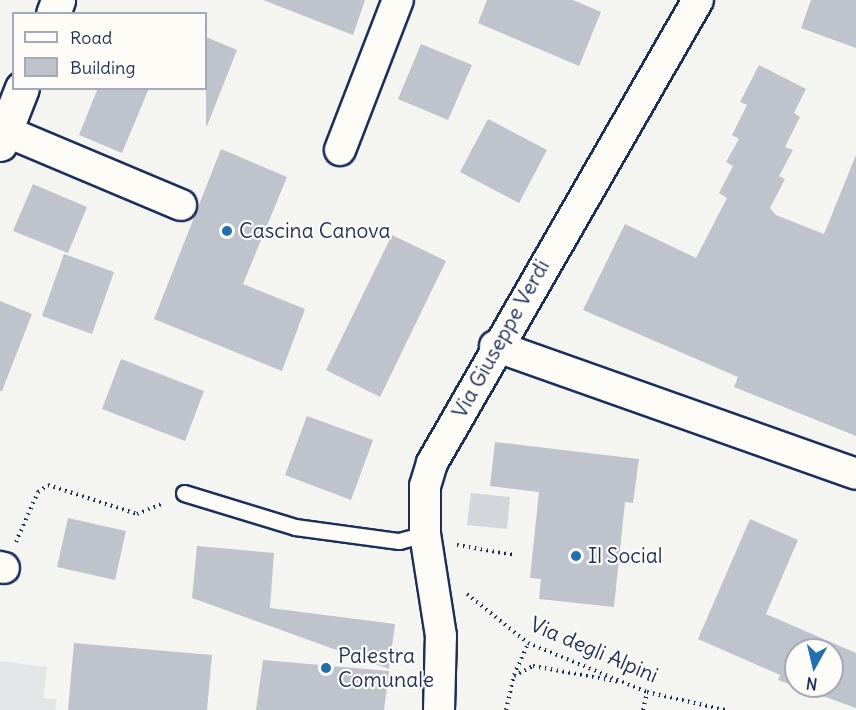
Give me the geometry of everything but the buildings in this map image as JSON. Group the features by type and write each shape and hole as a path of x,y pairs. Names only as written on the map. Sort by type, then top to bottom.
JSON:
{"street":[{"path":"340,150 398,0"},
{"name":"Via Giuseppe Verdi","path":"439,710 441,636 425,534 425,486 432,463 495,346 698,0"},
{"path":"21,90 2,137 181,205"},
{"path":"495,346 856,474"}],"lane":[{"path":"184,493 295,527 399,541 425,534"}],"path":[{"path":"2,568 38,492 48,485 137,514 184,493"},
{"path":"452,552 452,544 515,555"},
{"name":"Via degli Alpini","path":"432,584 454,582 528,643 630,683 646,692 725,710"},
{"path":"506,710 514,676 528,643"},
{"path":"514,676 533,666 630,683"},
{"path":"643,710 646,692"}],"shaded area":[{"path":"471,493 510,497 507,529 467,525"},
{"path":"0,661 47,667 43,698 57,699 55,710 0,710"}],"place":[{"name":"Cascina Canova","path":"227,231"},
{"name":"Il Social","path":"576,556"},
{"name":"Palestra Comunale","path":"326,668"}]}
